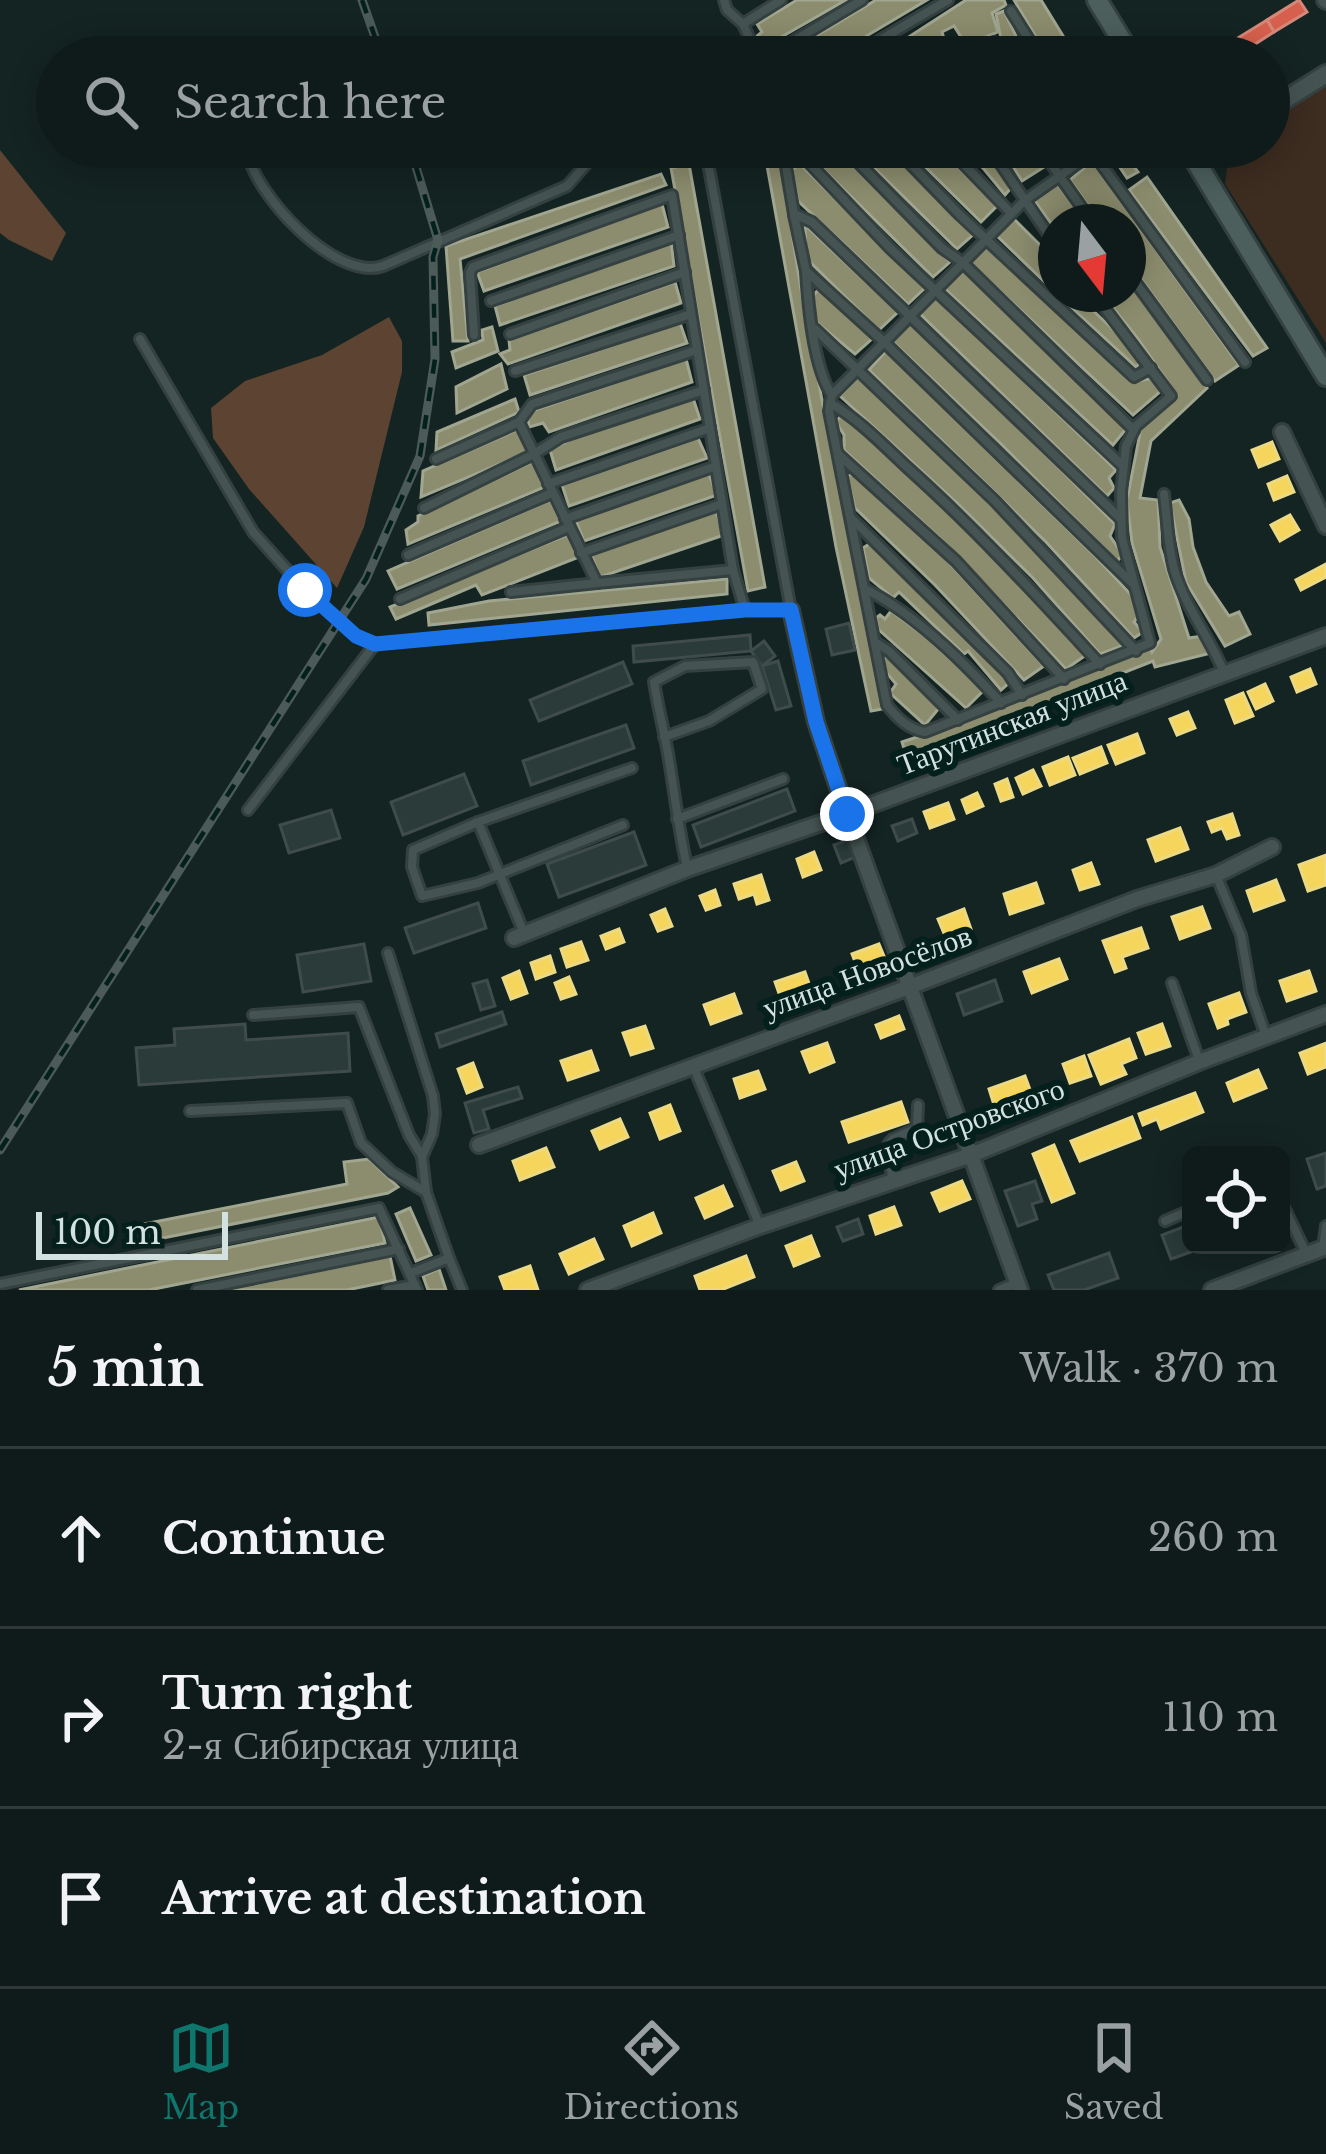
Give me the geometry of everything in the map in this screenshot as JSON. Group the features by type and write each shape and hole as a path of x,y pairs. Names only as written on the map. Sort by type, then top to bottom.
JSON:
{"main road":[{"path":"1097,0 1119,36"},
{"path":"1207,168 1326,376"}],"street":[{"path":"1290,97 1326,74"},
{"path":"1282,432 1326,526"},
{"path":"791,610 816,722 1018,1286"},
{"name":"Тарутинская улица","path":"520,936 687,869 1326,635"},
{"name":"улица Новосёлов","path":"478,1145 1137,899 1216,874 1271,847"},
{"name":"улица Островского","path":"588,1290 971,1155 1326,1014"},
{"path":"1212,1290 1246,1284 1324,1248"}],"lane":[{"path":"724,0 748,36"},
{"path":"802,36 862,0"},
{"path":"886,36 948,0"},
{"path":"743,24 776,2"},
{"path":"1011,11 1027,36"},
{"path":"251,168 298,231 362,269 383,266 567,186 583,168"},
{"path":"140,339 253,532 305,590 356,636 375,644 745,610 791,610 709,168"},
{"path":"786,168 812,326 831,399 941,498 1101,664"},
{"path":"812,168 890,248 1124,467"},
{"path":"864,168 1134,430"},
{"path":"915,168 1134,377 1151,368"},
{"path":"967,168 1011,213"},
{"path":"1003,168 1038,220"},
{"path":"1053,168 1079,204"},
{"path":"1070,168 1024,200 831,399 829,411 886,705 898,719 925,732 1136,651 1150,641 1121,538 1124,467 1134,430 1171,396 1108,312"},
{"path":"1110,168 1245,362"},
{"path":"474,335 473,267 672,195 733,570 745,610"},
{"path":"794,214 812,222 1121,519"},
{"path":"490,301 679,235"},
{"path":"806,271 1134,585"},
{"path":"511,334 685,272"},
{"path":"1146,297 1207,380"},
{"path":"515,371 692,314"},
{"path":"812,326 995,501 1136,651"},
{"path":"436,459 519,422 532,404 697,350"},
{"path":"424,508 561,436 704,390"},
{"path":"519,422 597,583"},
{"path":"408,555 550,489 710,428"},
{"path":"837,453 956,561 1064,679"},
{"path":"400,599 567,523 716,466"},
{"path":"1164,494 1174,567 1224,672"},
{"path":"580,553 722,504"},
{"path":"850,517 1008,673 1022,695"},
{"path":"511,592 733,570"},
{"path":"864,588 925,631 976,674 1001,703"},
{"path":"874,642 889,651 958,720"},
{"path":"248,810 375,644"},
{"path":"664,737 709,721 762,689 753,662 685,666 654,682 687,869"},
{"path":"623,825 478,883 422,896 412,867 413,850 632,767"},
{"path":"677,819 783,779"},
{"path":"478,822 520,936"},
{"path":"1216,874 1241,935 1251,993 1266,1037"},
{"path":"388,953 433,1096 432,1134 422,1157"},
{"path":"1172,983 1199,1062"},
{"path":"253,1015 359,1007 422,1157 425,1192 462,1290"},
{"path":"693,1065 760,1226"},
{"path":"190,1111 347,1103 361,1142 392,1172 425,1192"},
{"path":"892,1180 889,1144 917,1128 918,1105"},
{"path":"0,1284 379,1208 416,1287 388,1290"},
{"path":"1165,1221 1182,1214"},
{"path":"1290,1220 1306,1254"},
{"path":"1324,1248 1326,1226"},
{"path":"197,1290 398,1249"},
{"path":"411,1273 449,1258"},
{"path":"999,1290 1018,1286"}],"shaded area":[{"path":"1326,85 1326,343 1225,184 1227,168 1290,168 1290,108"},
{"path":"0,150 66,233 52,261 0,233"},
{"path":"389,317 402,341 402,372 364,527 337,588 249,489 213,438 211,408 245,381 322,355"}],"building: Homes":[{"path":"1272,442 1279,459 1259,467 1252,450"},
{"path":"1287,476 1294,492 1274,500 1268,484"},
{"path":"1290,515 1299,530 1280,541 1271,525"},
{"path":"1326,564 1326,577 1301,590 1296,580"},
{"path":"1310,669 1316,684 1297,692 1291,677"},
{"path":"1265,684 1273,701 1256,709 1248,692"},
{"path":"1243,693 1253,716 1235,723 1226,700"},
{"path":"1188,712 1195,728 1177,735 1170,719"},
{"path":"1137,734 1144,753 1116,764 1108,745"},
{"path":"1101,747 1107,763 1080,774 1073,758"},
{"path":"1068,757 1075,775 1050,785 1043,767"},
{"path":"1033,770 1041,786 1023,794 1016,778"},
{"path":"1007,779 1013,797 1001,801 995,784"},
{"path":"977,793 983,806 967,813 962,800"},
{"path":"948,803 954,819 930,828 924,812"},
{"path":"1232,814 1239,835 1227,839 1222,828 1212,832 1208,822"},
{"path":"1180,828 1188,849 1156,861 1148,840"},
{"path":"814,852 821,870 803,877 797,859"},
{"path":"1326,855 1326,885 1308,891 1299,865"},
{"path":"1091,863 1099,884 1080,890 1073,870"},
{"path":"761,875 769,900 757,904 754,894 739,899 734,884"},
{"path":"1276,880 1284,900 1254,911 1247,891"},
{"path":"1036,883 1043,903 1010,914 1004,894"},
{"path":"715,890 720,905 706,910 700,896"},
{"path":"1202,907 1210,928 1180,939 1172,917"},
{"path":"665,909 672,926 658,931 651,915"},
{"path":"964,909 971,929 946,938 938,919"},
{"path":"1141,928 1148,948 1122,957 1126,968 1115,972 1103,941"},
{"path":"619,929 624,942 606,949 601,936"},
{"path":"581,942 588,960 567,967 561,949"},
{"path":"879,944 886,961 859,972 852,954"},
{"path":"550,956 555,972 536,979 531,963"},
{"path":"1059,959 1067,979 1032,993 1024,972"},
{"path":"519,971 527,993 511,999 503,978"},
{"path":"1309,971 1316,991 1287,1001 1280,981"},
{"path":"805,972 811,989 781,999 775,982"},
{"path":"569,977 576,994 561,999 555,983"},
{"path":"1239,993 1246,1012 1218,1028 1209,1004"},
{"path":"734,994 741,1013 711,1024 704,1005"},
{"path":"899,1016 904,1029 881,1038 876,1025"},
{"path":"1162,1024 1170,1046 1146,1054 1138,1033"},
{"path":"645,1026 653,1048 631,1055 623,1033"},
{"path":"1129,1039 1136,1058 1121,1064 1126,1074 1101,1084 1089,1055"},
{"path":"827,1043 834,1062 810,1072 802,1052"},
{"path":"1326,1043 1326,1067 1308,1074 1300,1053"},
{"path":"591,1051 598,1070 568,1080 561,1061"},
{"path":"1084,1056 1091,1076 1070,1083 1063,1064"},
{"path":"473,1063 482,1087 467,1093 458,1069"},
{"path":"1258,1070 1266,1088 1234,1101 1227,1083"},
{"path":"758,1071 765,1089 740,1098 734,1079"},
{"path":"1025,1076 1032,1095 995,1108 989,1089"},
{"path":"1195,1093 1203,1112 1161,1129 1157,1119 1143,1125 1139,1114"},
{"path":"901,1102 908,1122 849,1142 842,1122"},
{"path":"670,1105 680,1131 660,1139 650,1113"},
{"path":"1132,1117 1140,1138 1080,1161 1071,1141"},
{"path":"620,1119 628,1137 600,1149 592,1131"},
{"path":"1054,1145 1074,1193 1052,1202 1033,1154"},
{"path":"546,1148 554,1167 520,1180 513,1161"},
{"path":"796,1162 804,1181 781,1190 773,1171"},
{"path":"962,1181 970,1199 940,1211 932,1193"},
{"path":"723,1186 732,1206 705,1218 696,1198"},
{"path":"894,1207 901,1225 876,1234 870,1216"},
{"path":"653,1213 661,1233 632,1246 624,1226"},
{"path":"811,1236 819,1256 794,1266 786,1246"},
{"path":"594,1239 603,1259 569,1274 560,1254"},
{"path":"746,1256 754,1277 721,1290 700,1290 695,1276"},
{"path":"530,1266 538,1290 505,1290 500,1277"}],"building: Shops":[{"path":"1299,0 1307,12 1274,32 1267,20"},
{"path":"1267,20 1274,32 1268,36 1241,36"}],"building: Industry":[{"path":"797,0 846,0 783,36 757,36 762,32 757,24"},
{"path":"876,0 927,0 866,36 816,36"},
{"path":"966,0 1004,0 1006,5 992,13 998,32 988,36 960,36 954,26 942,32 943,36 910,36"},
{"path":"1014,0 1041,0 1063,36 1035,36"},
{"path":"1004,11 1016,36 1000,36 996,14"},
{"path":"671,168 690,168 765,587 748,591"},
{"path":"767,168 781,168 882,709 871,711 836,547"},
{"path":"804,168 925,288 908,304 798,201 792,170"},
{"path":"822,168 855,168 950,262 933,277"},
{"path":"874,168 908,168 974,234 957,249"},
{"path":"926,168 959,168 997,206 981,222"},
{"path":"983,168 999,168 1011,188 1005,195"},
{"path":"1014,168 1042,168 1022,181"},
{"path":"1084,168 1097,168 1123,204 1087,204 1070,180"},
{"path":"1120,168 1135,168 1138,172 1127,178"},
{"path":"661,174 666,185 460,259 468,341 453,341 446,246"},
{"path":"1147,177 1267,348 1253,356 1146,213 1146,204 1139,204 1129,190"},
{"path":"1057,183 1072,204 1038,206 1033,199"},
{"path":"662,204 668,227 484,291 477,272"},
{"path":"1012,217 1038,243 1038,276 995,234"},
{"path":"805,225 898,312 879,330 806,258"},
{"path":"1146,236 1239,365 1215,381 1146,286"},
{"path":"671,241 674,266 500,325 495,306"},
{"path":"987,244 1038,293 1038,312 1058,312 1132,382 1154,378 1161,391 1133,415 969,262"},
{"path":"963,268 1126,429 1113,445 945,289"},
{"path":"675,282 681,303 508,364 500,354 510,350 509,340"},
{"path":"819,289 873,338 855,354 816,322 811,298"},
{"path":"935,295 1116,470 1109,478 1114,488 1107,496 919,313"},
{"path":"1146,305 1207,388 1151,441 1140,498 1158,500 1160,547 1189,638 1203,636 1211,653 1155,667 1153,661 907,758 902,742 1150,647 1152,652 1161,639 1132,543 1127,500 1141,428 1177,395 1116,312 1146,312"},
{"path":"1076,312 1095,312 1142,361 1136,367"},
{"path":"909,322 1115,524 1110,536 1123,555 1117,561 891,340"},
{"path":"680,323 687,343 530,395 524,375"},
{"path":"492,327 498,351 456,368 452,352 483,340 482,330"},
{"path":"886,351 1133,597 1140,614 1134,622 1143,632 1134,638 1046,542 869,370"},
{"path":"686,359 692,382 549,432 543,423 529,427 528,418 535,410"},
{"path":"501,364 507,389 457,413 456,387"},
{"path":"858,376 984,496 1127,644 1100,654 1033,578 840,396"},
{"path":"693,398 700,419 556,470 550,450"},
{"path":"515,399 519,412 436,450 437,432"},
{"path":"842,414 960,521 1086,655 1066,669 941,539 844,450 844,435 836,422"},
{"path":"517,430 528,452 421,497 423,471"},
{"path":"698,438 707,458 569,506 562,485"},
{"path":"532,462 545,487 408,544 406,530 418,522 418,516"},
{"path":"709,474 717,495 584,541 575,519"},
{"path":"854,474 946,559 1044,666 1024,680 855,508 847,476"},
{"path":"550,500 561,521 397,589 388,571"},
{"path":"1179,500 1206,582 1229,616 1239,612 1250,634 1225,646 1186,582 1170,503"},
{"path":"716,511 724,535 600,577 591,554"},
{"path":"567,535 579,557 482,595 476,585 396,619 390,607"},
{"path":"871,543 1010,682 1001,690 968,651 964,654 899,592 893,598 869,578 863,548"},
{"path":"727,579 727,594 429,625 428,613 489,601"},
{"path":"891,611 984,690 966,708 878,629 876,618 885,619"},
{"path":"889,656 939,708 925,725 890,693 896,684 885,671 884,658"},
{"path":"369,1159 398,1187 388,1193 138,1243 134,1226 347,1184 344,1162"},
{"path":"410,1208 431,1255 416,1261 396,1214"},
{"path":"379,1217 385,1243 149,1290 19,1290"},
{"path":"390,1256 395,1280 347,1290 226,1290"},
{"path":"439,1269 446,1290 428,1290 423,1276"}],"building: Other":[{"path":"849,623 855,650 832,655 826,629"},
{"path":"750,635 751,651 634,662 633,646"},
{"path":"764,641 775,656 762,666 751,651"},
{"path":"778,661 791,706 776,710 762,666"},
{"path":"623,662 632,684 539,721 530,700"},
{"path":"626,725 634,748 531,785 523,761"},
{"path":"464,774 477,806 403,835 391,802"},
{"path":"787,789 795,811 701,847 693,825"},
{"path":"331,810 340,838 289,853 280,825"},
{"path":"912,819 917,833 898,841 892,826"},
{"path":"634,832 646,865 559,897 547,864"},
{"path":"856,837 863,854 841,863 834,845"},
{"path":"478,903 486,928 414,953 405,928"},
{"path":"364,944 371,981 303,992 297,955"},
{"path":"487,980 495,1006 481,1010 473,984"},
{"path":"995,980 1002,1001 964,1015 957,994"},
{"path":"502,1012 506,1024 440,1047 436,1034"},
{"path":"245,1024 246,1040 348,1033 350,1071 139,1085 136,1048 175,1045 174,1029"},
{"path":"518,1087 522,1098 483,1110 489,1129 474,1133 465,1103"},
{"path":"1326,1153 1326,1186 1317,1189 1307,1159"},
{"path":"1035,1181 1042,1201 1032,1204 1037,1219 1018,1226 1005,1191"},
{"path":"858,1219 863,1234 843,1241 837,1227"},
{"path":"1182,1227 1185,1254 1171,1259 1162,1235"},
{"path":"1109,1253 1118,1278 1084,1290 1054,1290 1048,1275"}],"railway":[{"path":"362,0 375,36"},
{"path":"0,1150 366,579 420,456 435,359 433,257 438,240 416,168"}],"route":[{"path":"305,590 356,636 375,644 745,610 791,610 816,722 847,814"}]}
